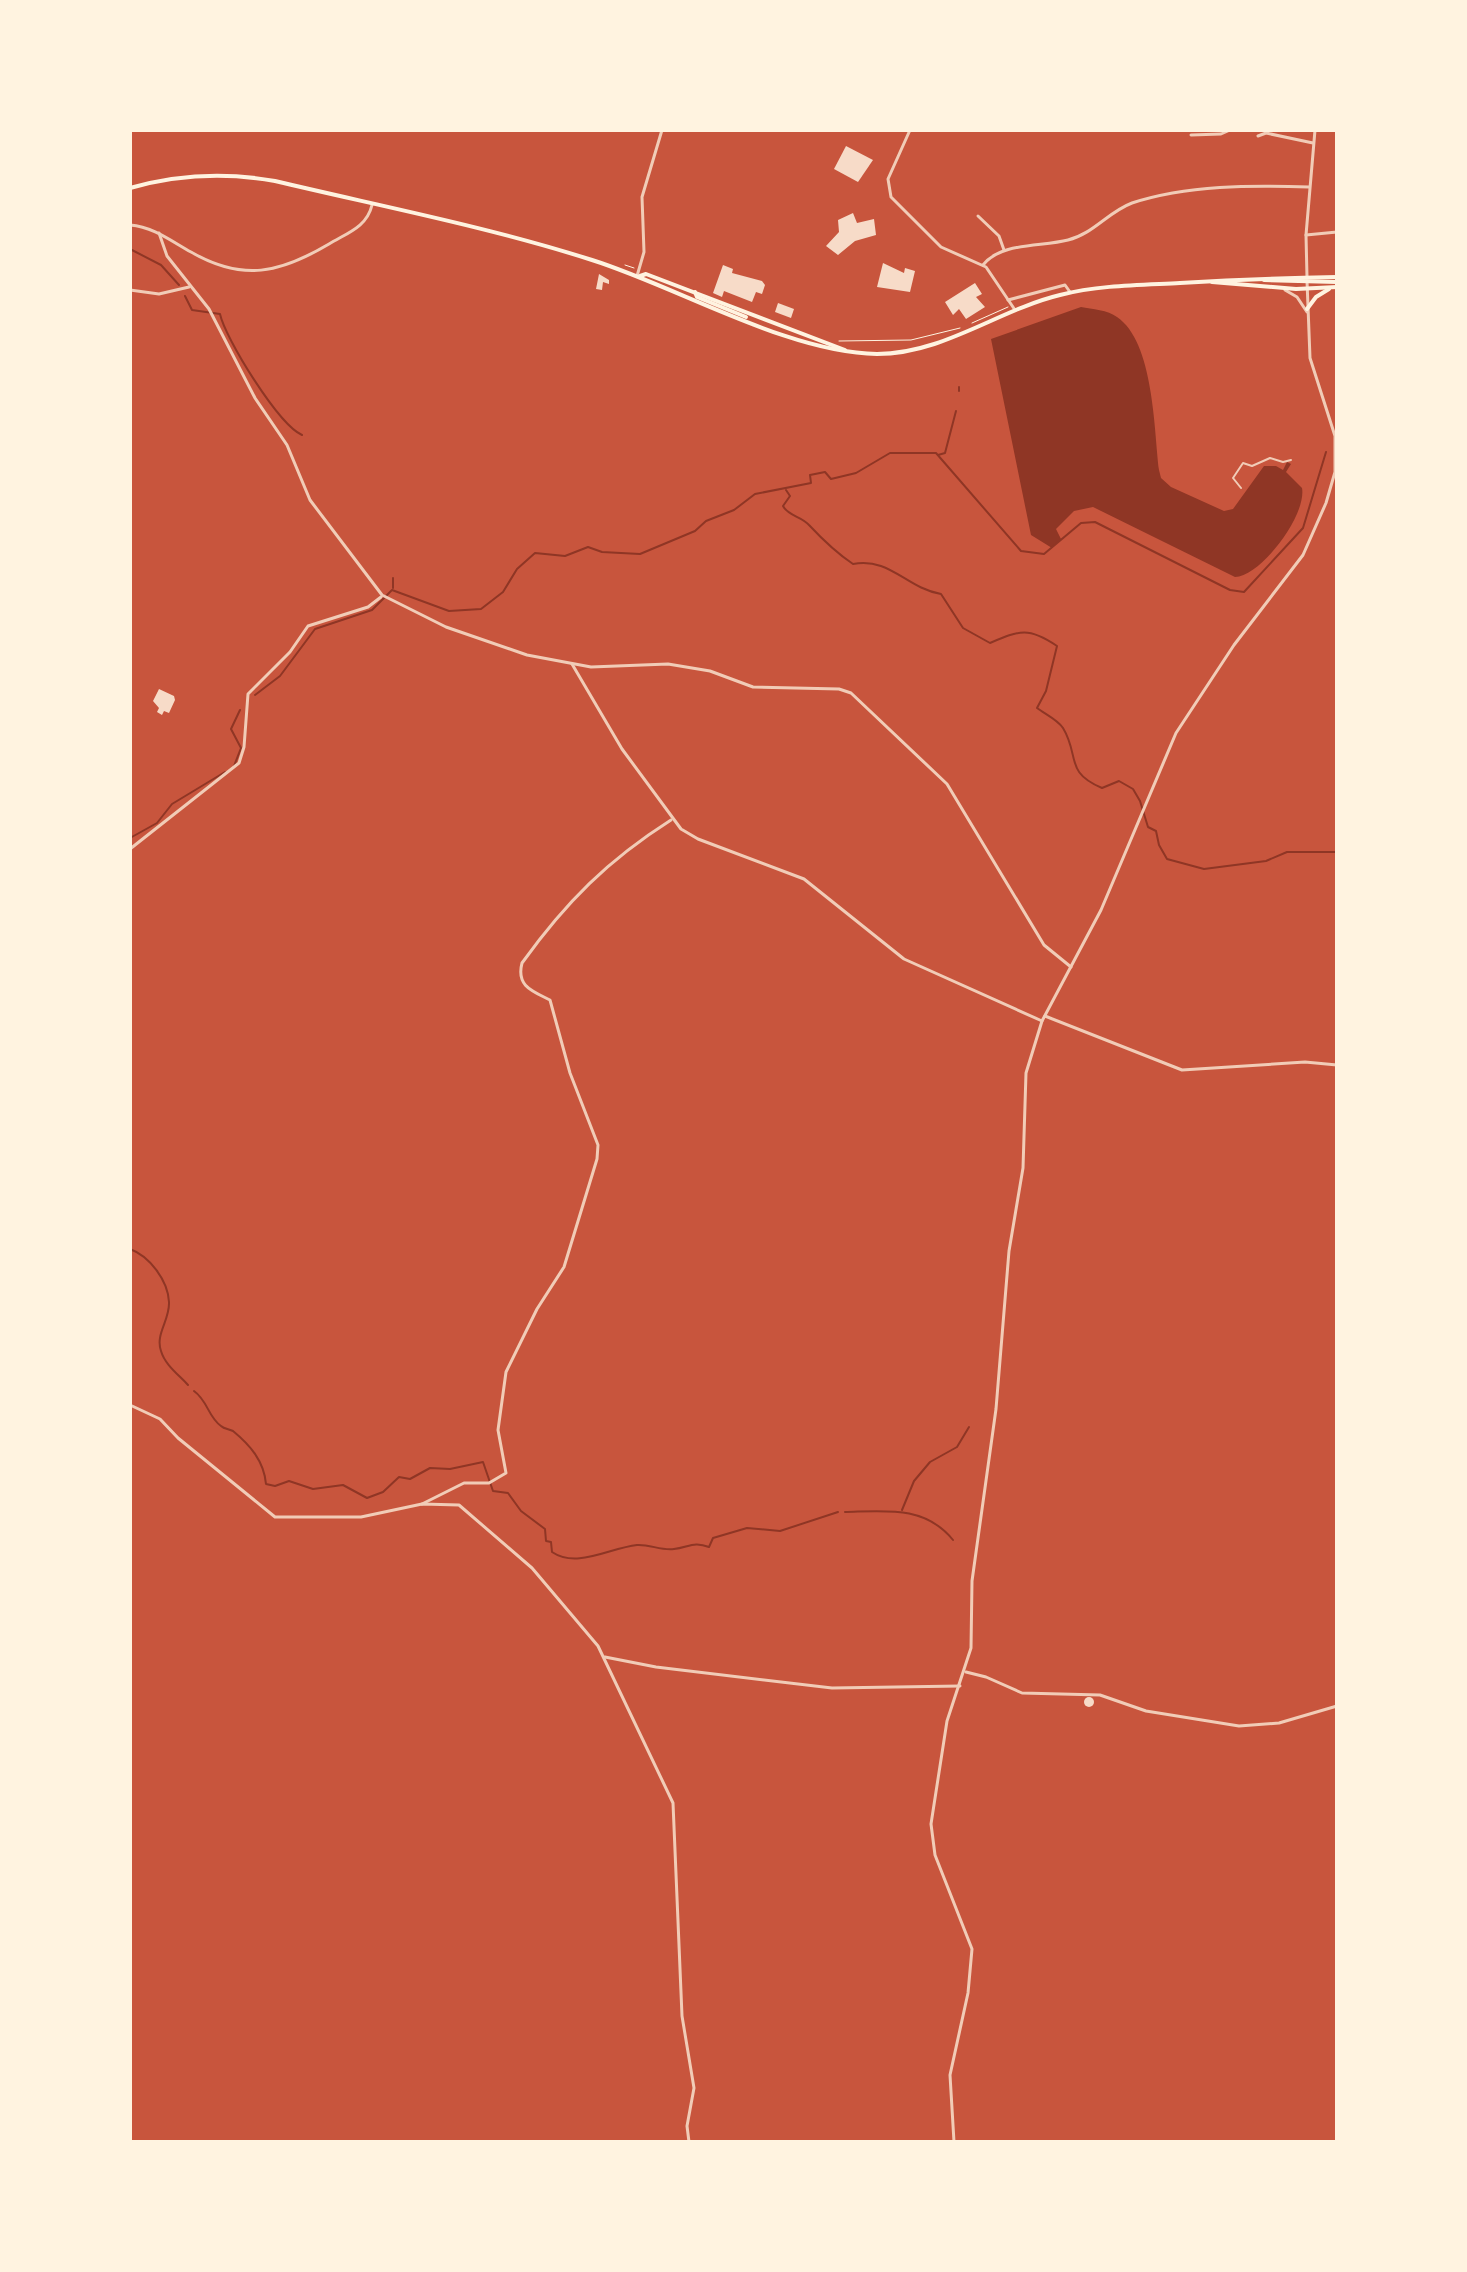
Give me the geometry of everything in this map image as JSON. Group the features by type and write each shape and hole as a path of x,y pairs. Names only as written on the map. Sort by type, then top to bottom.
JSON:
{"highway":[{"path":"130,188 183,176 229,175 275,181 588,259 828,348 881,354 918,349 1013,307 1070,292 1258,279 1336,284"},
{"path":"637,276 646,274 846,350"},
{"path":"1210,282 1282,288 1307,283 1336,284"},
{"path":"1307,311 1316,297 1336,284"},
{"path":"695,292 696,296 751,321"}],"street":[{"path":"637,276 644,252 642,197 662,130"},
{"path":"910,130 888,179 891,197 941,247 983,265 1013,307"},
{"path":"1191,135 1221,134 1230,130"},
{"path":"954,2142 950,2075 968,1993 972,1949 935,1855 931,1824 947,1721 966,1672 972,1638 972,1581 996,1409 1009,1251 1023,1168 1026,1073 1042,1021 1101,910 1183,719 1310,542 1330,491 1337,449 1333,420 1310,358 1307,311 1306,235 1315,130"},
{"path":"1258,136 1266,133 1313,143"},
{"path":"983,265 993,253 1080,236 1120,209 1152,199 1223,188 1309,187"},
{"path":"130,225 159,233 210,262 276,270 291,266 365,223 372,205"},
{"path":"978,216 999,236 1004,250"},
{"path":"1306,235 1337,232"},
{"path":"159,233 167,256 205,303 255,398 287,445 310,500 382,595 509,651 603,667 668,664 710,671 753,687 839,689 851,693 947,784 1044,945 1071,967"},
{"path":"1008,300 1065,285 1070,292"},
{"path":"130,290 159,294 189,287"},
{"path":"1282,288 1297,297 1307,311"},
{"path":"1241,488 1233,478 1243,463 1252,466 1270,458 1283,462 1291,460"},
{"path":"130,849 239,763 244,747 248,694 290,652 308,626 368,607 382,595"},
{"path":"572,664 588,697 671,820 698,839 804,879 904,959 1042,1021"},
{"path":"422,1504 464,1483 492,1482 506,1473 498,1430 506,1372 537,1309 564,1267 598,1152 570,1073 550,1000 523,984 520,968 585,884 626,850 671,820"},
{"path":"1045,1016 1182,1070 1305,1062 1337,1065"},
{"path":"130,1405 160,1419 178,1438 238,1485 260,1508 275,1517 361,1517 422,1504 452,1503 465,1510 477,1525 532,1568 605,1657 673,1803 682,2016 694,2088 687,2126 689,2142"},
{"path":"605,1657 656,1667 832,1688 960,1686"},
{"path":"966,1672 1022,1693 1100,1695 1146,1711 1239,1726 1279,1723 1337,1706"}],"path":[{"path":"832,341 911,340 948,332 1013,307"}],"shaded area":[{"path":"1081,307 1105,311 1117,317 1129,329 1138,346 1150,388 1159,470 1161,478 1171,487 1224,511 1233,509 1264,466 1276,466 1283,470 1287,462 1291,464 1286,472 1302,488 1297,513 1269,556 1246,574 1235,577 1093,507 1074,511 1056,529 1061,539 1052,548 1031,535 991,339"}],"building":[{"path":"846,146 873,160 858,182 834,169"},
{"path":"853,213 857,223 874,219 876,235 855,241 838,255 826,246 839,232 838,220"},
{"path":"883,263 904,273 905,268 915,271 910,292 877,287"},
{"path":"723,265 733,269 732,273 762,281 765,285 762,294 756,292 752,302 724,291 722,297 713,293"},
{"path":"599,274 609,280 609,284 603,282 602,290 596,289"},
{"path":"975,283 982,294 976,297 985,307 966,319 959,309 953,315 945,302"},
{"path":"778,303 794,309 791,318 775,312"},
{"path":"159,689 174,696 175,700 169,713 164,711 162,715 157,712 159,708 153,701"},
{"path":"1089,1697 1094,1702 1089,1707 1084,1702"}],"waterway":[{"path":"130,249 161,265 179,285"},
{"path":"185,296 192,310 220,314 254,379 280,415 302,435"},
{"path":"938,455 945,453 956,411"},
{"path":"255,695 280,676 315,629 372,610 392,590 449,611 481,609 503,592 517,569 535,553 565,556 588,547 602,552 640,554 695,531 706,521 734,510 755,494 811,483 810,475 825,472 831,479 856,473 890,453 936,453 1021,551 1044,554 1081,523 1095,522 1230,590 1244,592 1303,528 1326,452"},
{"path":"786,490 790,496 783,506 785,509 806,522 840,555 853,564 866,563 888,569 918,586 941,594 963,628 990,643 1024,632 1057,646 1046,691 1037,708 1063,728 1082,776 1102,788 1119,781 1133,789 1148,827 1156,831 1167,859 1204,869 1266,861 1287,852 1337,852"},
{"path":"393,578 393,588"},
{"path":"234,766 241,748 231,729 240,710"},
{"path":"130,838 157,823 172,804 225,772"},
{"path":"130,1249 150,1263 165,1285 169,1309 160,1339 161,1351 169,1365 188,1385"},
{"path":"194,1391 213,1418 233,1431 250,1448 259,1461 266,1484 275,1486 289,1481 313,1489 343,1485 367,1498 383,1492 399,1477 410,1479 430,1468 450,1469 483,1462 493,1491 508,1493 521,1511 545,1529 546,1541 551,1542 552,1552 562,1557 582,1558 637,1545 669,1549 695,1544 709,1547 713,1538 747,1528 780,1531 838,1512"},
{"path":"902,1510 914,1481 930,1462 957,1447 969,1427"},
{"path":"845,1512 889,1511 917,1515 942,1529 953,1540"}]}
